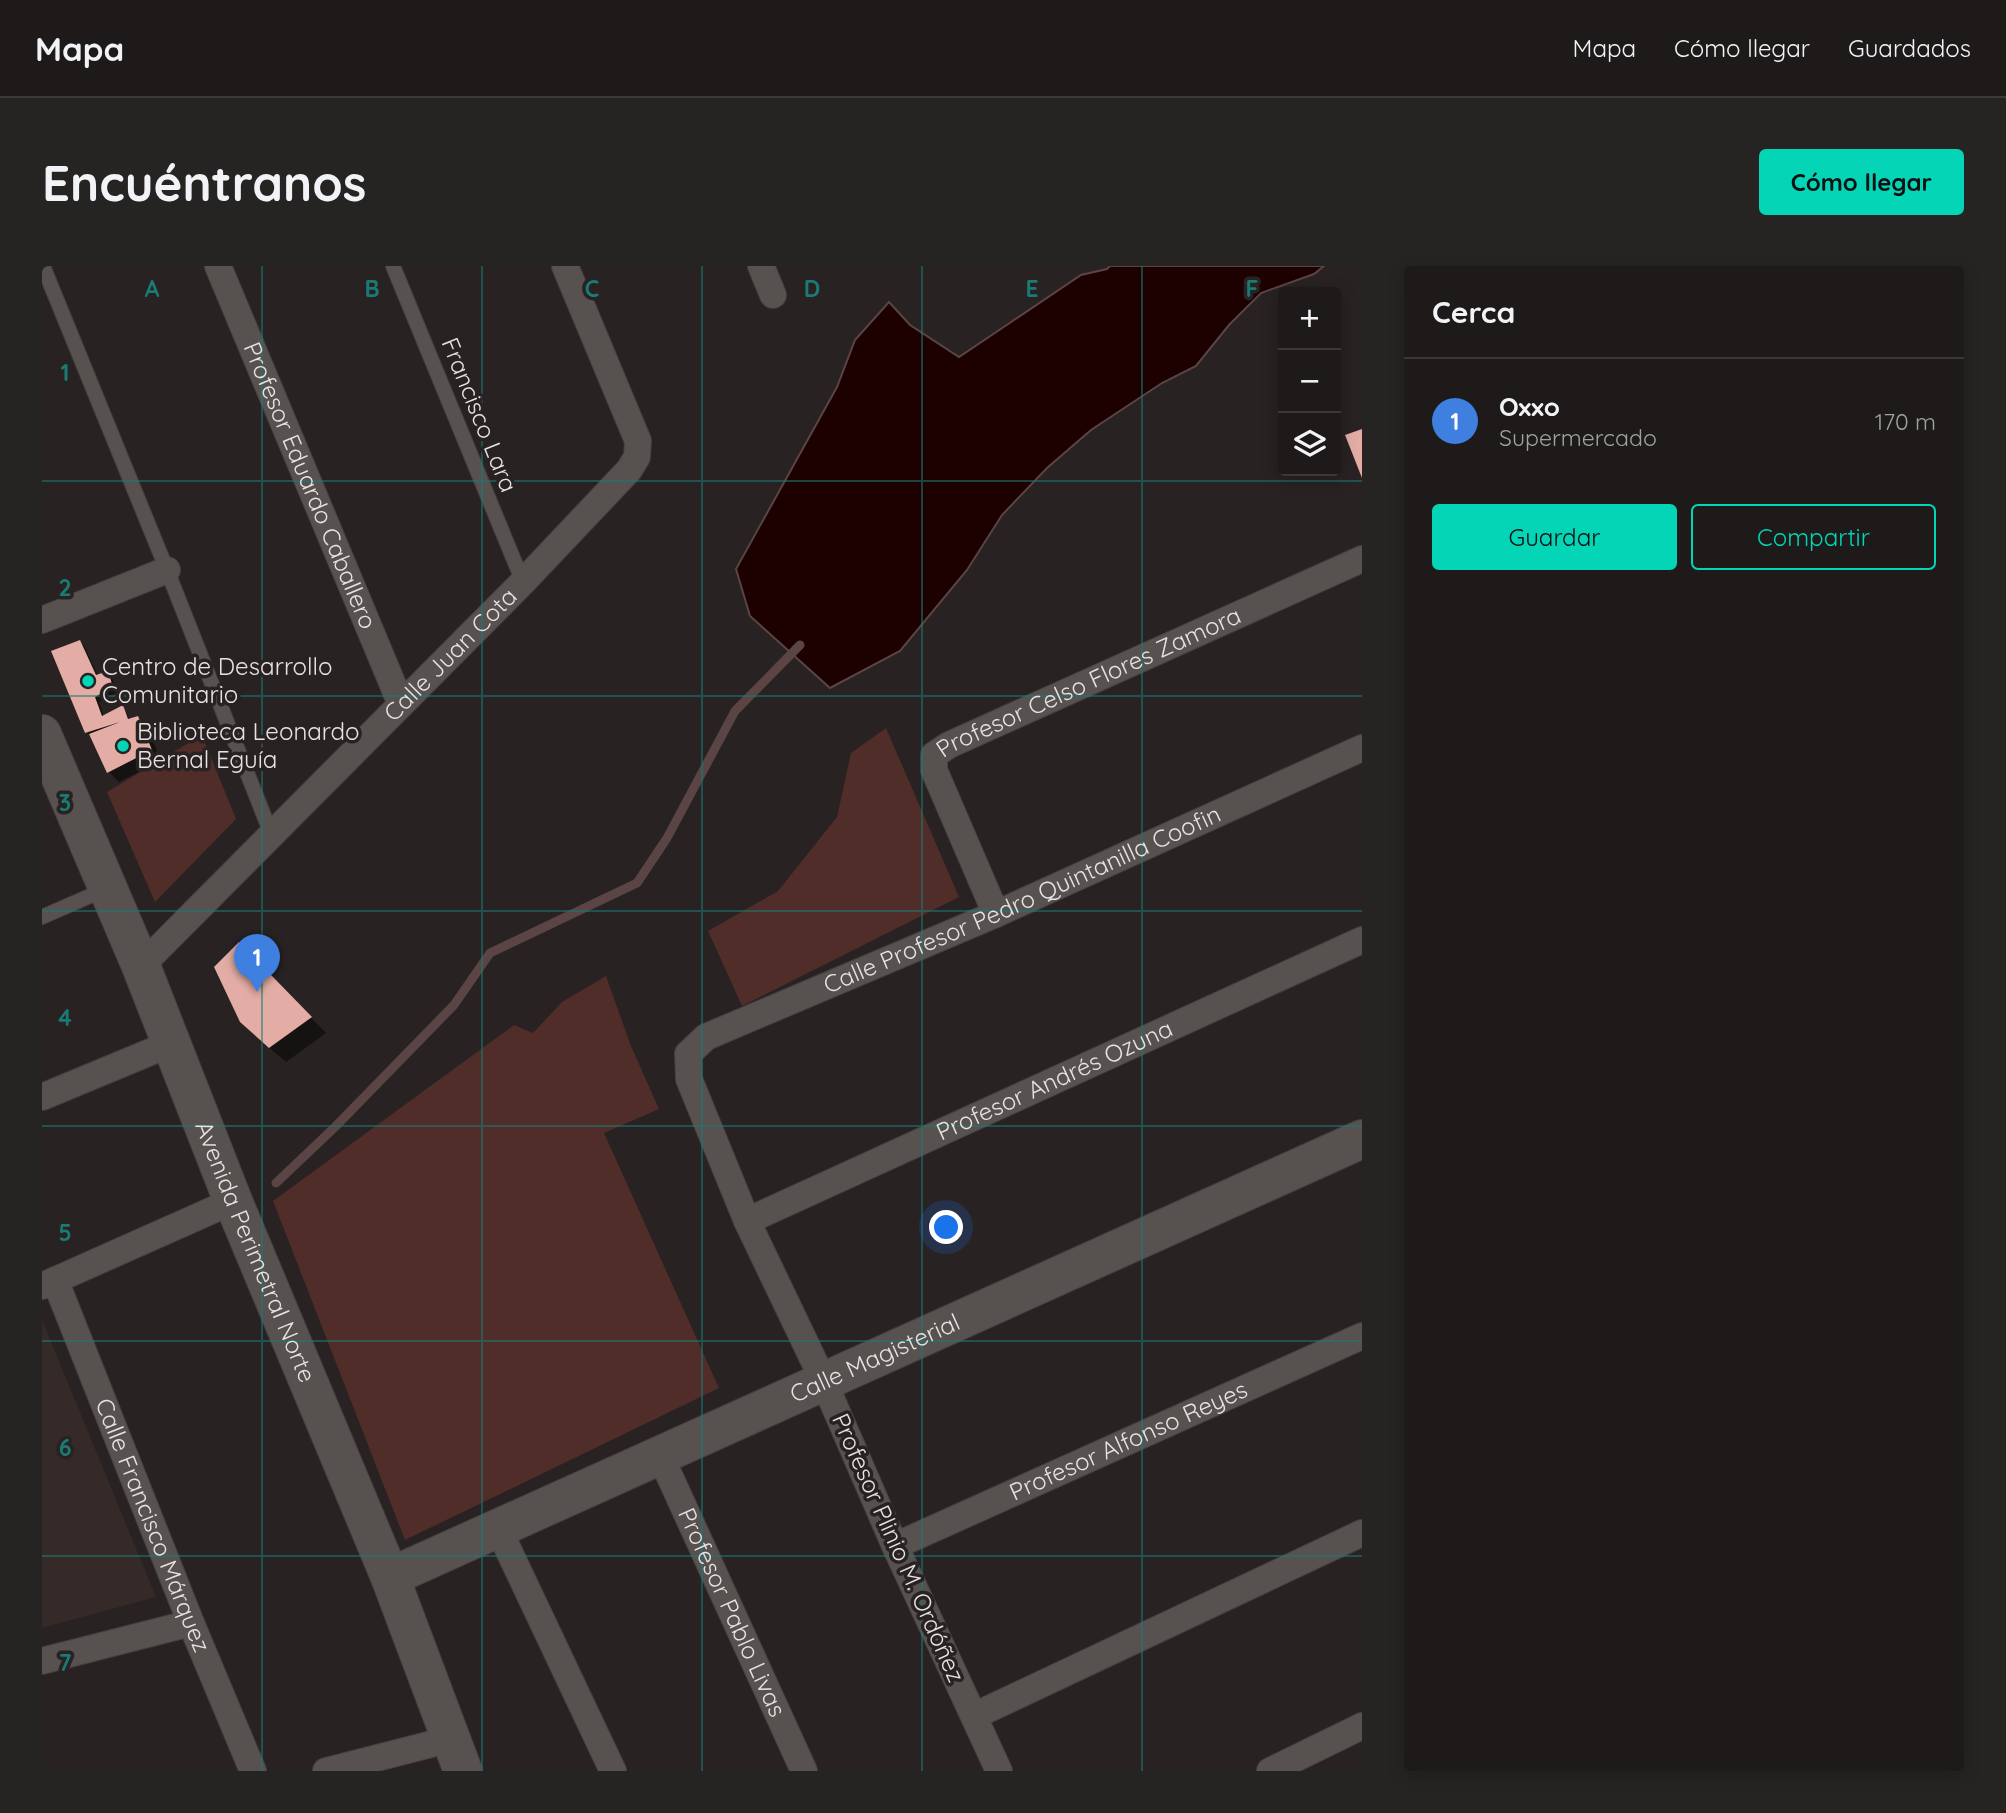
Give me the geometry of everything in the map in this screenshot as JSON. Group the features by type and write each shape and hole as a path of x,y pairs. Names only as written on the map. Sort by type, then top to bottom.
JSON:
{"street":[{"name":"Profesor Eduardo Caballero","path":"218,266 401,705"},
{"name":"Calle Juan Cota","path":"141,965 523,582 629,470 636,457 638,441 565,266"},
{"path":"761,266 773,295"},
{"name":"Profesor Celso Flores Zamora","path":"996,914 934,770 934,755 949,745 1361,561"},
{"path":"42,620 167,570"},
{"name":"Avenida Perimetral Norte","path":"43,739 141,965 233,1201 390,1577 457,1755"},
{"name":"Calle Profesor Pedro Quintanilla Coofin","path":"688,1054 706,1037 996,914 1362,748"},
{"name":"Profesor Andrés Ozuna","path":"747,1221 1362,940"},
{"path":"42,1097 172,1043"},
{"name":"Profesor Plinio M. Ordóñez","path":"688,1054 689,1079 747,1221 824,1382 895,1546 998,1771"},
{"name":"Calle Magisterial","path":"390,1577 1362,1139"},
{"path":"48,1283 233,1201"},
{"name":"Calle Francisco Márquez","path":"48,1283 253,1771"},
{"name":"Profesor Alfonso Reyes","path":"895,1546 1362,1336"},
{"name":"Profesor Pablo Livas","path":"660,1455 804,1771"},
{"path":"498,1528 613,1771"},
{"path":"974,1716 1362,1533"},
{"path":"42,1661 191,1623"},
{"path":"1270,1771 1362,1726"},
{"path":"326,1771 457,1755"}],"lane":[{"path":"43,266 272,836"},
{"name":"Francisco Lara","path":"393,266 523,582"},
{"path":"42,917 107,889"}],"shaded area":[{"path":"1110,266 1324,266 1314,274 1261,293 1229,325 1196,366 1162,383 1091,430 1047,468 1002,515 967,570 900,651 830,688 750,616 736,569 837,387 855,340 889,302 910,325 959,357 1081,275"},
{"path":"886,728 959,897 742,1006 708,931 778,891 837,817 851,753"},
{"path":"202,735 236,819 155,902 107,792"},
{"path":"606,976 631,1046 659,1109 604,1133 719,1388 405,1540 273,1201 514,1025 533,1033 562,1002"},
{"path":"42,1320 156,1597 42,1628"}],"building":[{"path":"1362,429 1362,478 1345,435"},
{"path":"80,640 96,675 108,671 113,687 95,697 102,716 123,705 128,719 138,716 152,750 107,773 89,734 120,722 85,733 51,651"},
{"path":"239,942 312,1017 269,1048 240,1022 214,967"}],"waterway":[{"path":"276,1183 335,1127 454,1005 490,953 637,883 667,838 735,711 800,645"}],"place":[{"name":"Centro de Desarrollo Comunitario","path":"88,681"},
{"name":"Biblioteca Leonardo Bernal Eguía","path":"123,746"},
{"name":"Oxxo","path":"257,992"}]}
